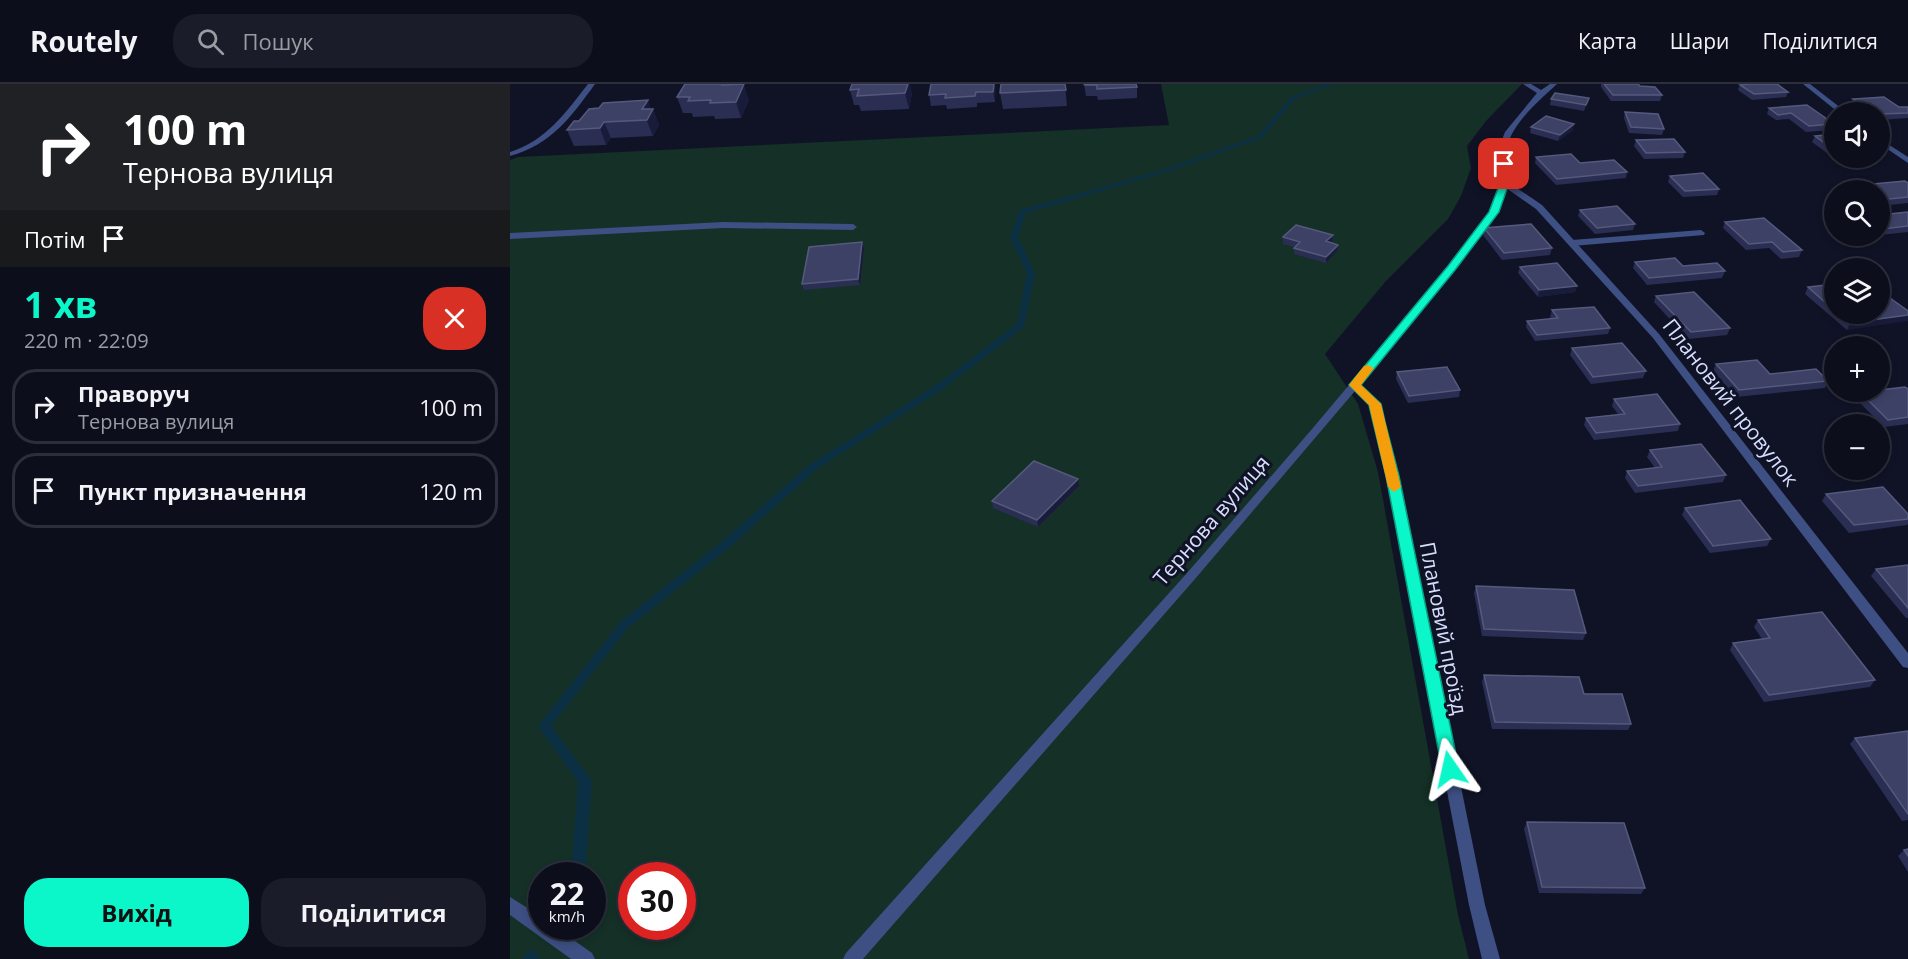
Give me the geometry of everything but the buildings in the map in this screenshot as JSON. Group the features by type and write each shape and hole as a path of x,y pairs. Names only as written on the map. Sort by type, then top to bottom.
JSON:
{"street":[{"path":"510,154 534,147 548,138 592,84"},
{"path":"1526,84 1541,93"},
{"name":"Тернова вулиця","path":"852,959 1191,576 1452,268 1494,212 1504,183 1504,145 1516,122 1541,93 1554,84"},
{"path":"1806,84 1829,102"},
{"path":"1890,148 1908,161"},
{"name":"Плановий провулок","path":"1504,183 1539,207 1656,336 1908,663"},
{"path":"510,236 712,226 853,227"},
{"path":"1572,243 1701,233"},
{"name":"Плановий проїзд","path":"1354,385 1375,404 1392,476 1477,905 1491,959"},
{"path":"510,905 586,959"}],"green space":[{"path":"1161,84 1522,84 1486,121 1467,146 1471,168 1461,196 1448,219 1386,281 1325,354 1358,404 1378,472 1458,915 1469,959 510,959 510,160 518,157 1169,125"}],"waterway":[{"path":"579,862 585,781 544,726 624,625 725,545 813,467 941,386 1021,325 1031,273 1014,237 1023,212 1164,171 1260,137 1293,98 1331,84"}],"slow traffic":[{"path":"1368,368 1354,385 1375,404 1394,487"}],"route":[{"path":"1450,769 1392,476 1375,404 1354,385 1452,268 1494,212 1504,183 1504,164"}]}
